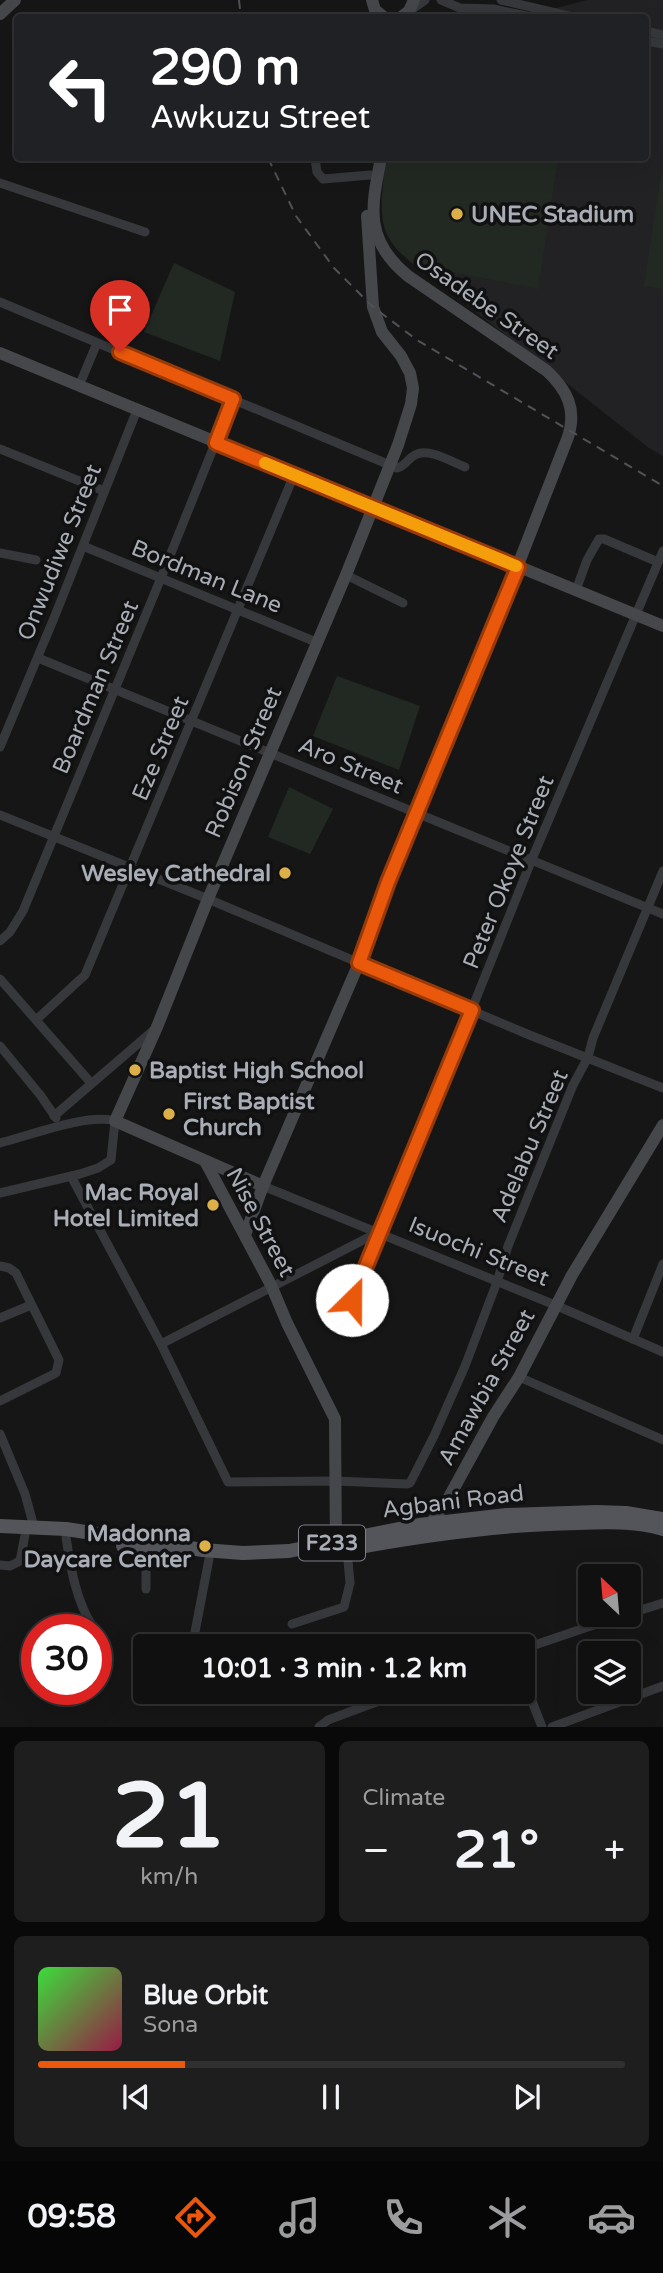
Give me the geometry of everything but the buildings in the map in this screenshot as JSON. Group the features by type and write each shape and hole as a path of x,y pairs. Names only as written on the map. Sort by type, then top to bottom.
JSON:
{"main road":[{"path":"0,15 15,0"},
{"path":"372,161 367,206 375,248"},
{"path":"381,161 374,209 377,237 373,307 378,323 406,363 413,388 411,404 389,465"},
{"name":"Osadebe Street","path":"375,248 408,275 547,371 564,388 572,421 518,567"},
{"path":"0,353 663,626"},
{"name":"Robison Street","path":"115,1121 158,1027 208,899 346,575 389,465"},
{"path":"245,1235 263,1186 359,963 388,882 518,567"},
{"name":"Isuochi Street","path":"115,1121 263,1186"},
{"name":"Amawbia Street","path":"426,1529 448,1499 493,1417 519,1377 555,1305 595,1235 663,1125"},
{"name":"Nise Street","path":"205,1160 271,1285 335,1419 335,1481 340,1547"},
{"name":"Agbani Road","path":"0,1527 209,1559 286,1560 426,1529 541,1513 626,1513 663,1519"},
{"name":"Agbani Road","path":"426,1529 614,1523 646,1525 663,1530"},
{"name":"Agbani Road","path":"0,1535 66,1529 228,1552 340,1547"}],"street":[{"path":"408,12 425,0"},
{"path":"441,0 460,8 484,8 515,14"},
{"path":"501,0 560,14"},
{"path":"315,161 317,172 323,180 370,175"},
{"path":"0,184 145,232"},
{"path":"0,302 397,468 404,466 412,456 419,453 429,453 465,467"},
{"path":"79,386 97,343"},
{"name":"Boardman Street","path":"0,941 10,932 23,911 162,578 233,399"},
{"name":"Onwudiwe Street","path":"0,747 5,722 38,658 137,411"},
{"path":"0,449 104,491"},
{"name":"Eze Street","path":"37,1019 85,975 294,474"},
{"path":"576,590 587,560 599,539 658,562"},
{"name":"Bordman Lane","path":"83,546 316,642"},
{"name":"Peter Okoye Street","path":"352,1300 532,859 663,551"},
{"path":"0,553 36,560"},
{"path":"346,575 403,603"},
{"name":"Aro Street","path":"38,658 663,914"},
{"path":"0,815 663,1088"},
{"name":"Adelabu Street","path":"335,1481 410,1483 465,1366 508,1246 663,871"},
{"path":"0,979 91,1083"},
{"path":"54,1116 158,1027"},
{"path":"0,1046 59,1126"},
{"path":"0,1143 59,1126 101,1119 115,1121 111,1160 91,1171 71,1177 0,1193"},
{"path":"71,1177 161,1344 228,1482 335,1481"},
{"name":"Isuochi Street","path":"263,1186 663,1352"},
{"path":"161,1344 271,1285 379,1233"},
{"path":"634,1339 663,1264"},
{"path":"0,1266 16,1273 59,1360 56,1373 0,1401"},
{"path":"0,1318 31,1305"},
{"path":"519,1377 663,1440"},
{"path":"0,1434 25,1494 30,1531 20,1561 10,1566 0,1565"},
{"path":"66,1537 79,1601 86,1614"},
{"path":"292,1624 344,1607 350,1583 340,1547"},
{"path":"146,1550 146,1589"},
{"path":"196,1634 209,1559"},
{"path":"641,1610 663,1603"},
{"path":"535,1644 584,1628"},
{"path":"552,1727 663,1686"},
{"path":"319,1727 328,1720 371,1704"},
{"path":"533,1704 542,1727"}],"shaded area":[{"path":"587,0 663,0 663,456 649,448 397,250 380,161 649,161 649,14 533,14"},
{"path":"387,161 558,161 538,289 413,264 398,250 386,231 382,211"},
{"path":"663,174 663,289 644,286"},
{"path":"174,263 235,292 220,361 144,332"},
{"path":"337,676 420,706 399,770 313,736"},
{"path":"289,787 333,809 310,854 268,837"}],"railway":[{"path":"239,0 241,14"},
{"path":"269,161 296,216 334,268 373,307 417,340 663,486"}],"slow traffic":[{"path":"265,463 516,566"}],"place":[{"name":"UNEC Stadium","path":"457,214"},
{"name":"Wesley Cathedral","path":"285,873"},
{"name":"Baptist High School","path":"135,1070"},
{"name":"First Baptist Church","path":"169,1114"},
{"name":"Mac Royal Hotel Limited","path":"213,1205"},
{"name":"Madonna Daycare Center","path":"205,1546"}],"route":[{"path":"120,352 233,399 216,443 518,567 388,882 359,963 472,1010 352,1300"}]}
